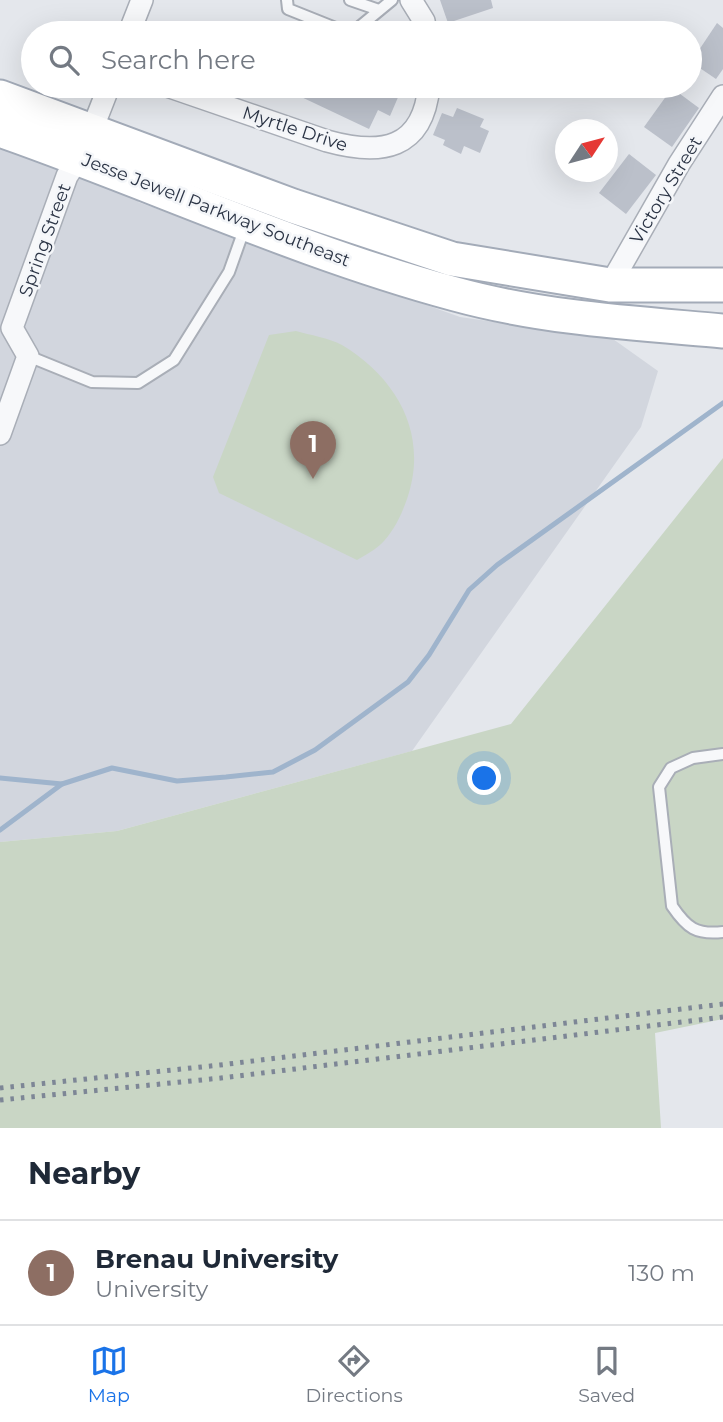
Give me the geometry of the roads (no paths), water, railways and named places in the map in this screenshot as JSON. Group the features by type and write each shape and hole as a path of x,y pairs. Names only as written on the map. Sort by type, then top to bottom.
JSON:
{"main road":[{"name":"Jesse Jewell Parkway Southeast","path":"0,97 86,144 246,224 285,240 455,294 546,314 723,331"},
{"name":"Jesse Jewell Parkway Southeast","path":"0,130 86,144 293,206 452,258 610,285 723,285"}],"street":[{"path":"134,21 142,0"},
{"path":"411,0 423,21"},
{"name":"Victory Street","path":"610,285 679,164 723,96"},
{"name":"Spring Street","path":"28,356 12,328 67,176 86,144 105,98"},
{"name":"Myrtle Drive","path":"202,98 327,141 354,148 380,149 411,136 420,123 428,98"},
{"path":"0,434 28,356"}],"lane":[{"path":"350,0 379,10"},
{"path":"365,21 392,0"},
{"path":"288,5 323,21"},
{"path":"28,356 92,382 138,383 174,360 229,272 246,224"},
{"path":"723,754 693,758 671,768 659,787 672,906 683,922 704,934 723,932"}],"waterway":[{"path":"0,830 62,784 112,768 177,781 226,777 273,772 315,750 408,682 429,655 469,590 497,565 723,403"},
{"path":"0,778 62,784"}],"railway":[{"path":"0,1088 220,1065 723,1004"},
{"path":"0,1100 221,1078 723,1017"}],"place":[{"name":"Brenau University","path":"313,479"}]}
